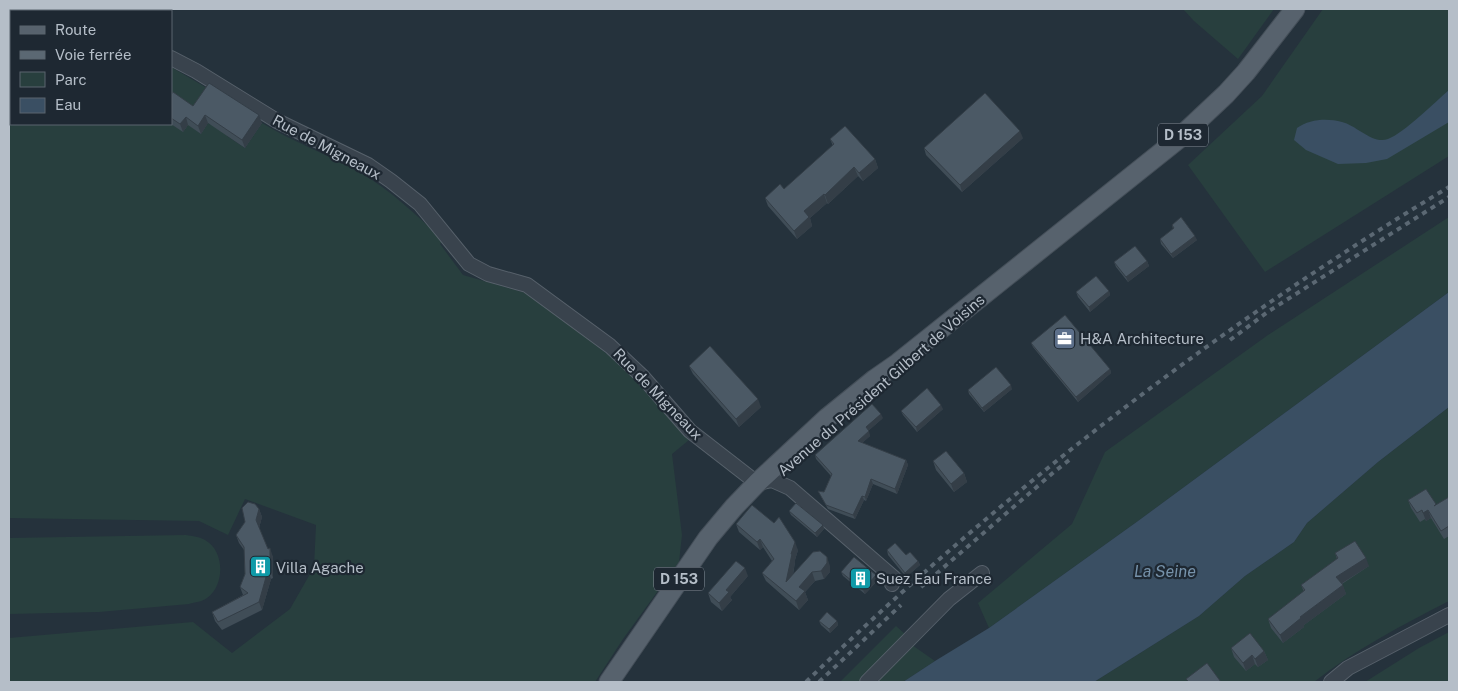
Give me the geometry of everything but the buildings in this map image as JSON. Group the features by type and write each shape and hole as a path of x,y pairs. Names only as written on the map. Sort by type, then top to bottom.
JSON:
{"main road":[{"name":"Avenue du Président Gilbert de Voisins","path":"765,482 827,418 857,393 989,291 1202,118 1246,72 1295,9"},
{"name":"D 153","path":"609,682 708,538 765,482"},
{"name":"D 153","path":"622,682 712,551 765,482"}],"street":[{"name":"Rue de Migneaux","path":"172,59 196,71 277,121 368,165 391,181 420,204 469,264 488,274 527,285 610,346 642,376 690,431 735,464 765,482 790,488 894,578 892,584"},
{"path":"867,682 949,599 982,573"},
{"path":"1331,682 1348,668 1449,615"}],"green space":[{"path":"1183,9 1274,9 1238,59"},
{"path":"1323,9 1449,9 1449,156 1265,272 1188,165 1262,96"},
{"path":"9,53 10,125 172,124 189,125 201,134 208,123 211,125 237,120 227,136 245,148 262,123 371,179 403,203 443,240 440,244 463,275 529,294 620,364 689,440 672,454 682,535 679,562 623,639 595,682 9,682 9,638 193,622 232,653 290,609 314,567 316,525 245,499 228,535 199,521 9,518"},
{"path":"172,68 212,91 196,114 172,107"},
{"path":"1449,217 1449,292 989,628 978,603 1072,524 1105,452 1268,335"},
{"path":"1449,407 1449,601 1363,648 1314,682 1094,682 1199,616 1245,576 1294,542 1307,523 1378,462"},
{"path":"186,535 198,537 212,545 219,560 220,577 217,585 213,592 203,600 189,604 99,612 9,614 9,538"},
{"path":"896,626 906,635 861,682 840,682"},
{"path":"1449,632 1449,682 1365,682 1419,648"},
{"path":"912,645 935,661 903,682 877,682"}],"water":[{"path":"1449,90 1449,122 1387,159 1366,163 1338,164 1306,150 1294,140 1297,128 1313,121 1325,120 1347,124 1376,139 1388,139 1411,124"},
{"name":"La Seine","path":"1449,292 1449,407 1378,462 1307,523 1294,542 1245,576 1199,616 1094,682 903,682 989,628"}],"railway":[{"path":"806,682 880,612 956,545 1034,479 1114,416 1195,355 1278,297 1363,240 1449,187"},
{"path":"1230,340 1269,311 1449,197"},
{"path":"921,587 1073,457"},
{"path":"819,682 901,605"}],"place":[{"name":"H&A Architecture","path":"1064,338"},
{"name":"Villa Agache","path":"260,567"},
{"name":"Suez Eau France","path":"860,578"}]}
